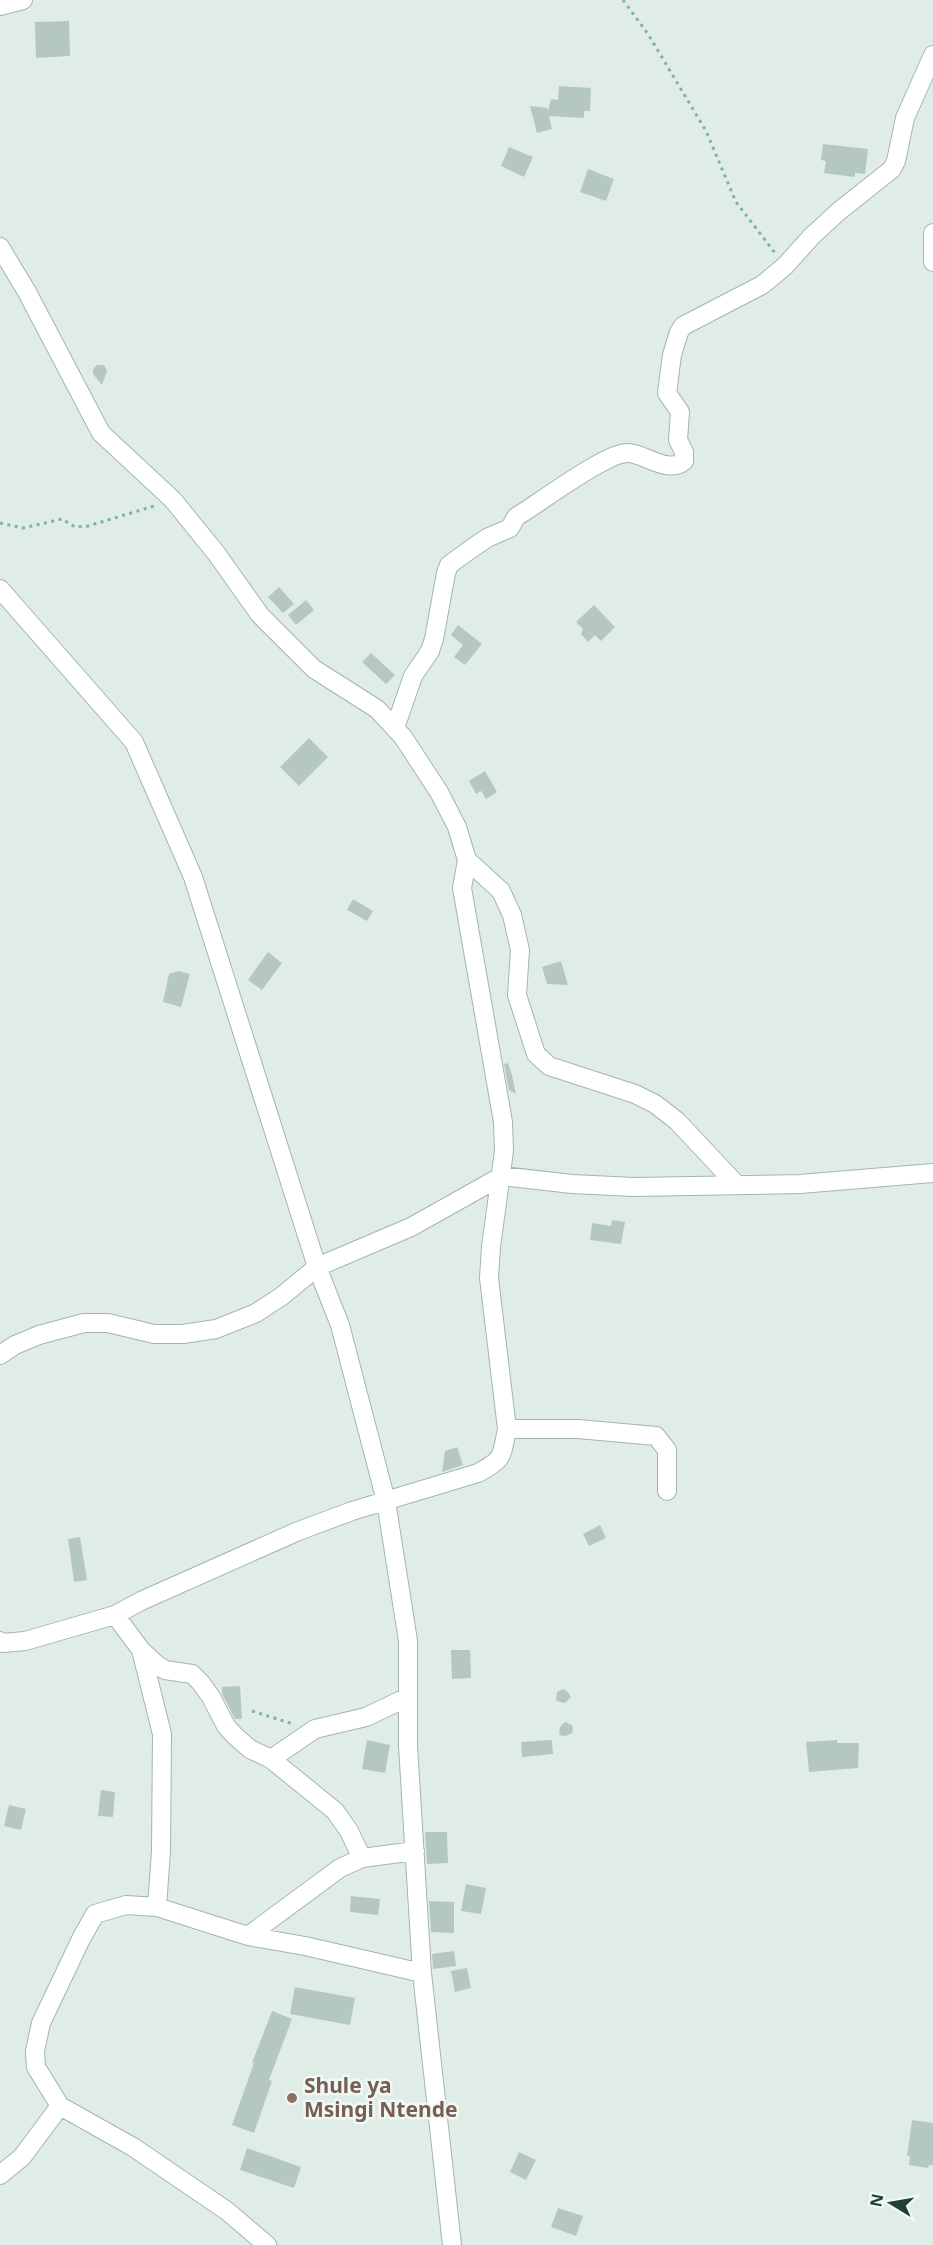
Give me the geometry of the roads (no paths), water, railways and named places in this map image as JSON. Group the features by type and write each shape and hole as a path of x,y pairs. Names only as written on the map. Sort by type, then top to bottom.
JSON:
{"street":[{"path":"0,6 23,0"},
{"path":"395,728 413,676 430,651 434,639 449,565 488,538 510,528 516,517 526,510 618,454 632,453 656,462 681,464 685,456 678,440 680,412 667,393 666,385 679,332 683,326 704,314 719,309 762,285 785,266 821,228 892,169 896,161 905,118 933,55"},
{"path":"933,232 933,262"},
{"path":"0,247 27,292 101,433 173,500 216,553 260,615 314,669 377,709 404,737 439,792 457,827 467,860 462,888 503,1122 502,1176 490,1247 489,1278 507,1429 502,1454 496,1463 478,1473 352,1511 296,1532 115,1615 25,1641 3,1643 0,1641"},
{"path":"0,589 134,742 193,877 317,1268 340,1325 386,1501 408,1641 408,1746 422,1973 452,2239 467,2245"},
{"path":"467,860 501,891 512,915 520,950 517,994 536,1054 549,1066 635,1094 655,1104 677,1121 736,1184"},
{"path":"0,1355 15,1345 39,1335 84,1323 108,1323 154,1334 183,1334 216,1329 256,1312 282,1296 317,1268 411,1227 502,1176 600,1186 800,1184 933,1173"},
{"path":"507,1429 578,1430 656,1436 667,1450 667,1491"},
{"path":"115,1615 141,1650 165,1670 192,1674 211,1697 226,1726 250,1749 271,1759 335,1811 349,1831 362,1858"},
{"path":"141,1650 162,1734 161,1851 157,1907"},
{"path":"271,1759 315,1729 366,1717 408,1697"},
{"path":"248,1936 340,1868 362,1858 415,1851"},
{"path":"267,2245 227,2211 133,2147 60,2106 36,2067 35,2051 40,2024 95,1914 126,1905 157,1907 248,1936 305,1946 422,1973"},
{"path":"0,2175 22,2157 60,2106"}],"place":[{"name":"Shule ya Msingi Ntende","path":"292,2098"}]}
